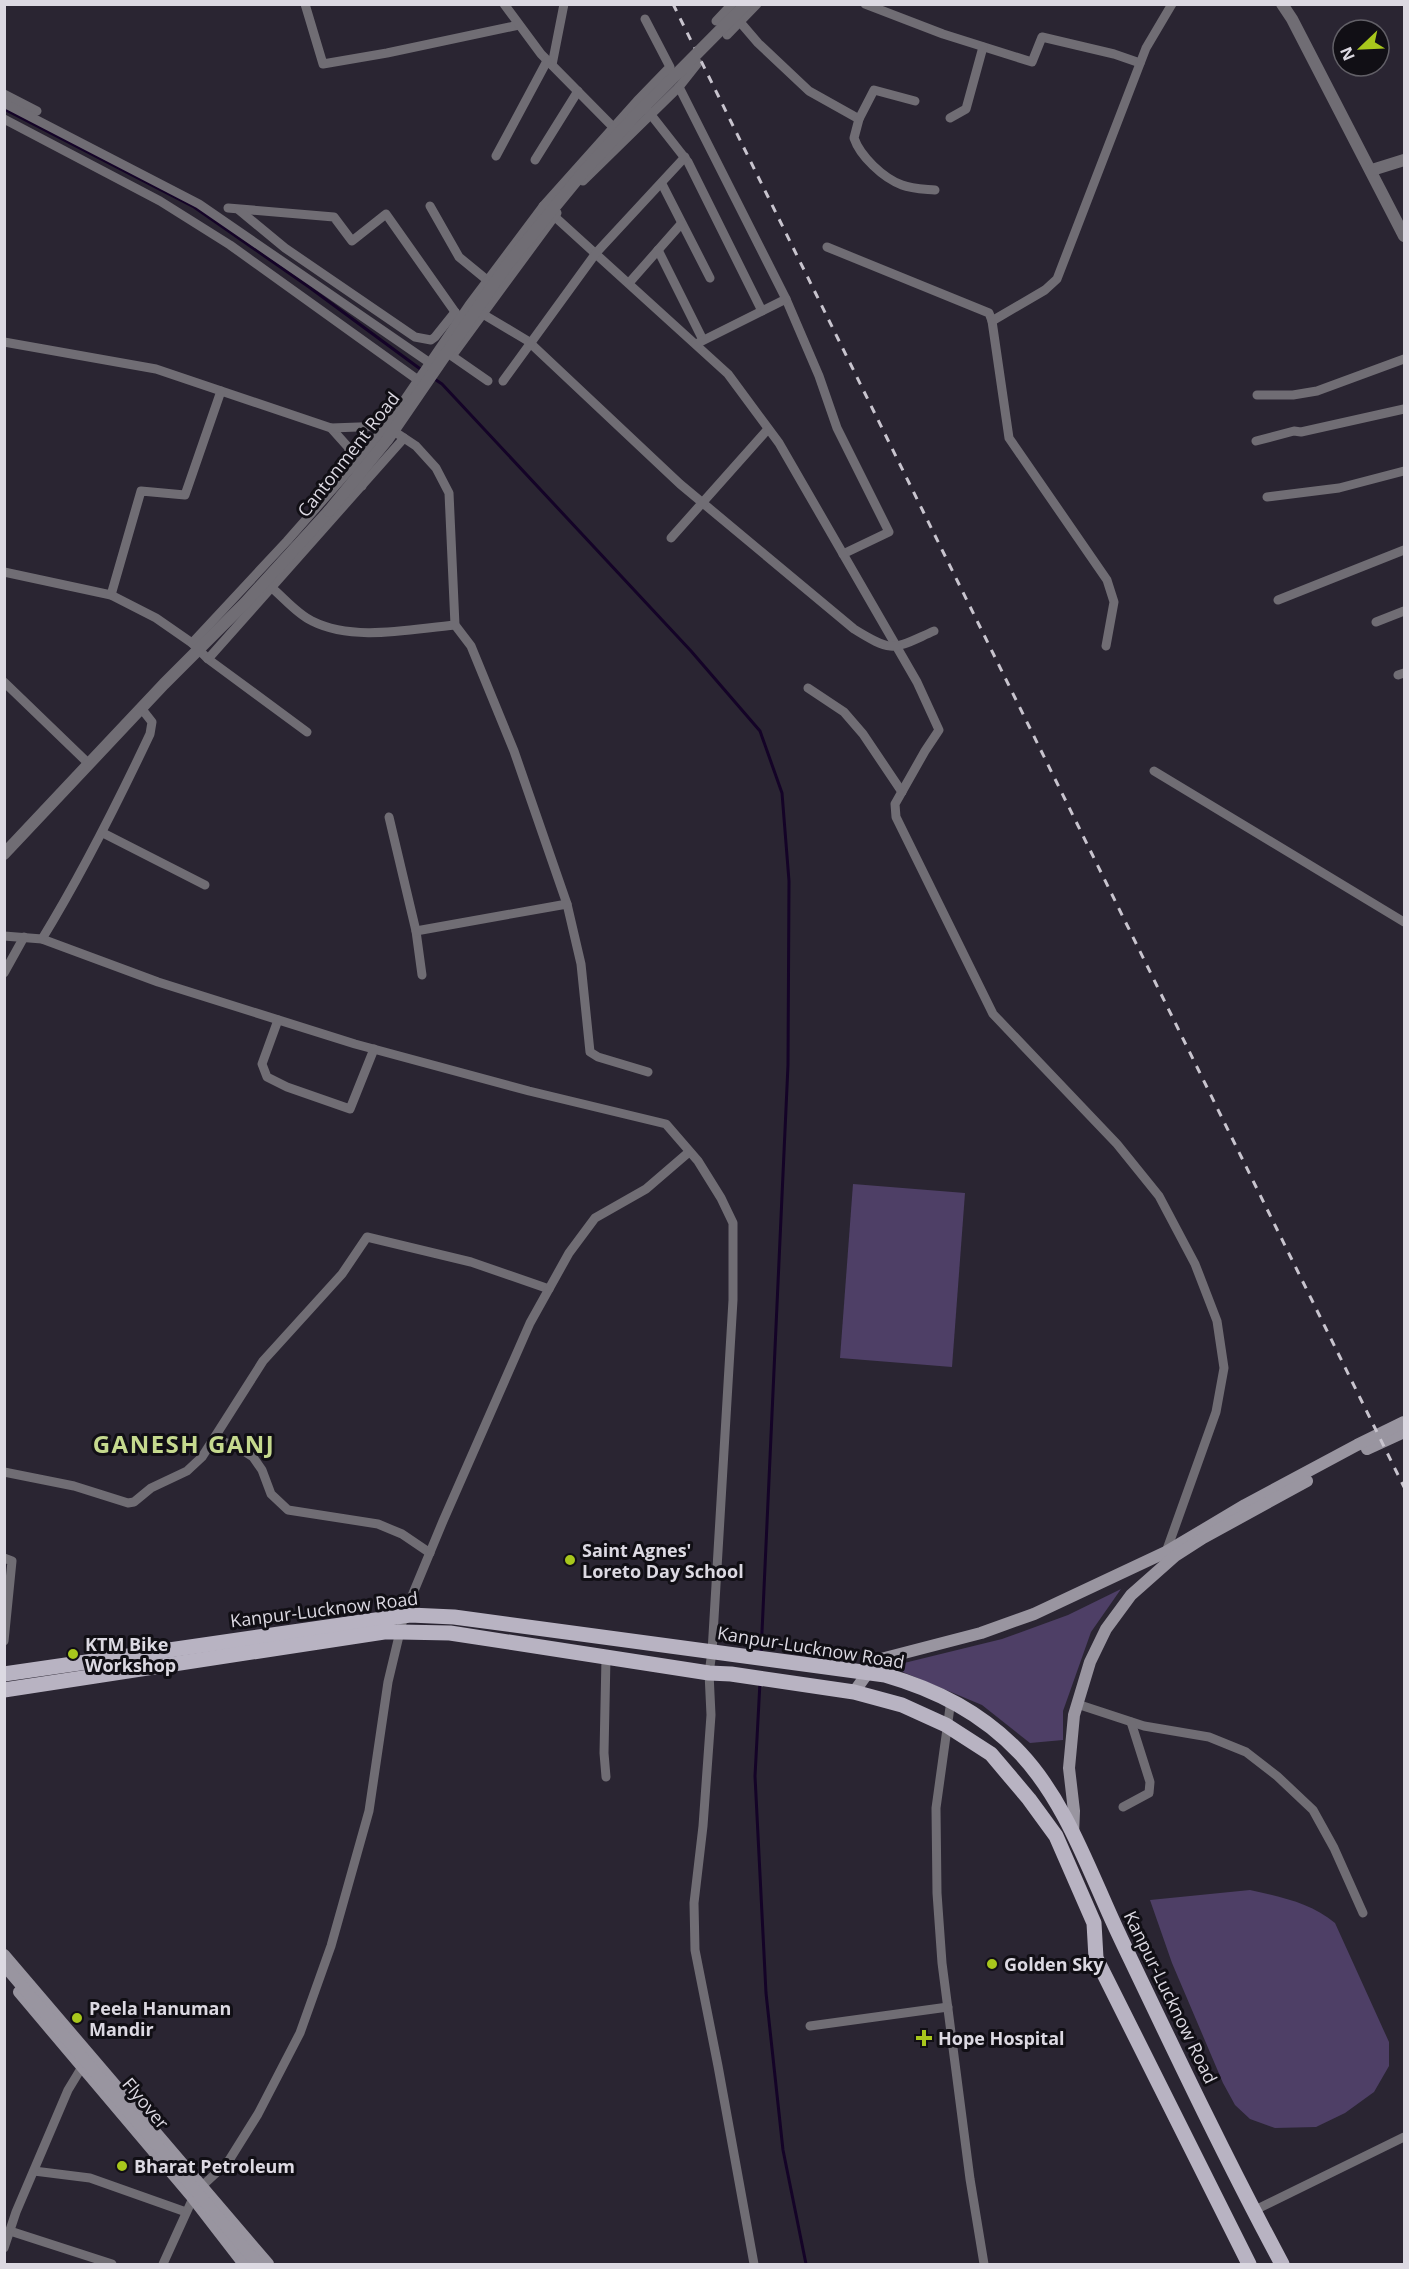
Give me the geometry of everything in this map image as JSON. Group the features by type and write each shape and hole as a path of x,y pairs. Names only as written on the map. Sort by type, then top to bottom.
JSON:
{"main road":[{"path":"854,1692 877,1660 981,1633 1034,1614 1166,1552 1245,1505 1404,1422"},
{"path":"1073,1836 1074,1811 1069,1768 1074,1715 1090,1662 1106,1629 1131,1595 1167,1562 1203,1538 1352,1456 1404,1432"},
{"name":"Kanpur-Lucknow Road","path":"4,1690 404,1615 454,1617 885,1675 922,1686 951,1700 992,1726 1020,1754 1050,1790 1253,2211 1282,2265"},
{"name":"Kanpur-Lucknow Road","path":"4,1674 250,1645 400,1632 450,1633 709,1673 731,1674 854,1692 902,1705 946,1725 991,1754 1029,1799 1056,1836 1094,1923 1096,1958 1249,2265"},
{"path":"1095,1937 1116,1929"},
{"path":"4,1955 268,2265"},
{"name":"Flyover","path":"4,1965 258,2265"},
{"path":"4,1975 193,2198 244,2265"}],"street":[{"path":"305,4 323,64 519,25"},
{"path":"504,4 550,63 626,139"},
{"path":"496,156 550,63 564,4"},
{"path":"716,21 732,4"},
{"name":"Cantonment Road","path":"4,854 196,646 245,603 329,511 387,440 507,265 585,170 746,4"},
{"path":"727,35 757,4"},
{"path":"866,4 1032,63 1041,39 1044,38 1114,54 1140,63"},
{"path":"992,321 1046,290 1057,279 1146,48 1172,4"},
{"path":"1282,4 1372,170 1404,236"},
{"path":"239,210 285,248 415,337 430,340 468,305 543,206 670,67 645,19"},
{"path":"740,22 758,43 809,91 859,119"},
{"path":"950,118 966,109 983,47"},
{"path":"488,381 452,356 586,177 679,87 699,63"},
{"path":"679,87 786,300 819,376 837,428 889,532 843,554"},
{"path":"915,101 874,90 859,119 854,138 863,157 899,184 936,190"},
{"path":"535,160 578,91"},
{"path":"4,94 38,111"},
{"path":"638,100 685,157 762,311"},
{"path":"4,103 199,204 430,363"},
{"path":"4,119 160,201 220,238 418,380"},
{"path":"503,381 596,253 685,157"},
{"path":"1372,170 1404,160"},
{"path":"662,183 710,278"},
{"path":"430,206 459,257 487,280"},
{"path":"543,206 629,283 700,342 728,374 768,429 917,682 939,730 896,804 896,817 993,1014 1117,1144 1160,1196 1195,1263 1217,1321 1224,1368 1216,1412 1166,1552"},
{"path":"228,208 333,217 352,241 386,214 457,315"},
{"path":"629,283 681,224"},
{"path":"827,247 989,312 1010,438 1107,580 1114,602 1106,646"},
{"path":"658,250 700,342"},
{"path":"700,342 786,300"},
{"path":"468,305 531,344 680,484 854,628 878,644 897,647 934,631"},
{"path":"196,646 386,426 430,363 457,315"},
{"path":"4,342 156,369 331,428 386,426 416,446 436,468 449,493 455,625 471,646 514,751 567,904 581,964 590,1052 598,1057 648,1072"},
{"path":"1257,395 1293,395 1317,390 1404,359"},
{"path":"111,595 141,491 184,495 221,391"},
{"path":"1256,441 1404,409"},
{"path":"331,428 346,443 362,486"},
{"path":"671,538 768,429"},
{"path":"208,659 404,438"},
{"path":"1267,497 1339,488 1404,471"},
{"path":"1278,600 1404,550"},
{"path":"4,572 111,595 156,618 307,732"},
{"path":"272,588 309,620 330,629 373,632 455,625"},
{"path":"1376,622 1404,611"},
{"path":"808,688 844,712 863,734 902,792"},
{"path":"7,689 88,764"},
{"path":"42,939 76,884 150,734 152,722 141,708"},
{"path":"1154,771 1404,922"},
{"path":"389,817 416,931 422,975"},
{"path":"103,832 205,885"},
{"path":"416,931 567,904"},
{"path":"4,936 42,939 158,982 374,1050 666,1124 721,1198 733,1223 733,1300 709,1673 711,1715 703,1826 694,1903 695,1950 754,2265"},
{"path":"4,973 24,937"},
{"path":"278,1020 262,1064 267,1077 287,1087 350,1109 374,1050"},
{"path":"163,2265 193,2198 202,2186 228,2162 258,2114 300,2033 331,1946 369,1811 388,1682 404,1615 530,1323 568,1253 595,1218 646,1189 689,1152"},
{"path":"4,1472 74,1486 128,1503 134,1502 151,1488 187,1472 215,1439 263,1361 342,1274 367,1237 471,1262 549,1289"},
{"path":"215,1439 236,1446 253,1457 262,1470 271,1494 288,1510 378,1524 402,1534 430,1553"},
{"path":"4,1558 12,1561 4,1641"},
{"path":"606,1657 604,1753 606,1777"},
{"path":"951,1700 936,1808 937,1893 942,1963 970,2179 984,2265"},
{"path":"1077,1704 1144,1726 1209,1737 1246,1752 1277,1776 1313,1810 1334,1848 1363,1913"},
{"path":"1123,1807 1149,1793 1150,1782 1131,1722"},
{"path":"810,2026 948,2007"},
{"path":"4,2248 34,2171 81,2066 90,2056"},
{"path":"1253,2211 1404,2137"},
{"path":"34,2171 90,2178 186,2212"},
{"path":"10,2231 112,2265"}],"shaded area":[{"path":"853,1184 965,1193 952,1367 840,1358"},
{"path":"1121,1589 1091,1632 1063,1711 1063,1740 1030,1743 982,1705 903,1672 900,1664 1002,1639 1068,1615"},
{"path":"1250,1890 1306,1906 1335,1923 1389,2042 1389,2066 1374,2092 1345,2113 1316,2127 1275,2128 1250,2119 1235,2105 1223,2083 1172,1963 1150,1900"}],"waterway":[{"path":"4,109 194,207 309,287 423,371"},
{"path":"433,378 442,384 691,651 760,731 782,793 789,881 788,1065 761,1654"},
{"path":"760,1682 755,1776 766,1993 783,2150 806,2264"}],"railway":[{"path":"673,4 1404,1487"}],"place":[{"name":"Saint Agnes' Loreto Day School","path":"570,1560"},
{"name":"KTM Bike Workshop","path":"73,1654"},
{"name":"Golden Sky","path":"992,1964"},
{"name":"Peela Hanuman Mandir","path":"77,2018"},
{"name":"Hope Hospital","path":"924,2038"},
{"name":"Bharat Petroleum","path":"122,2166"}],"district":[{"name":"GANESH GANJ","path":"184,1443"}]}
